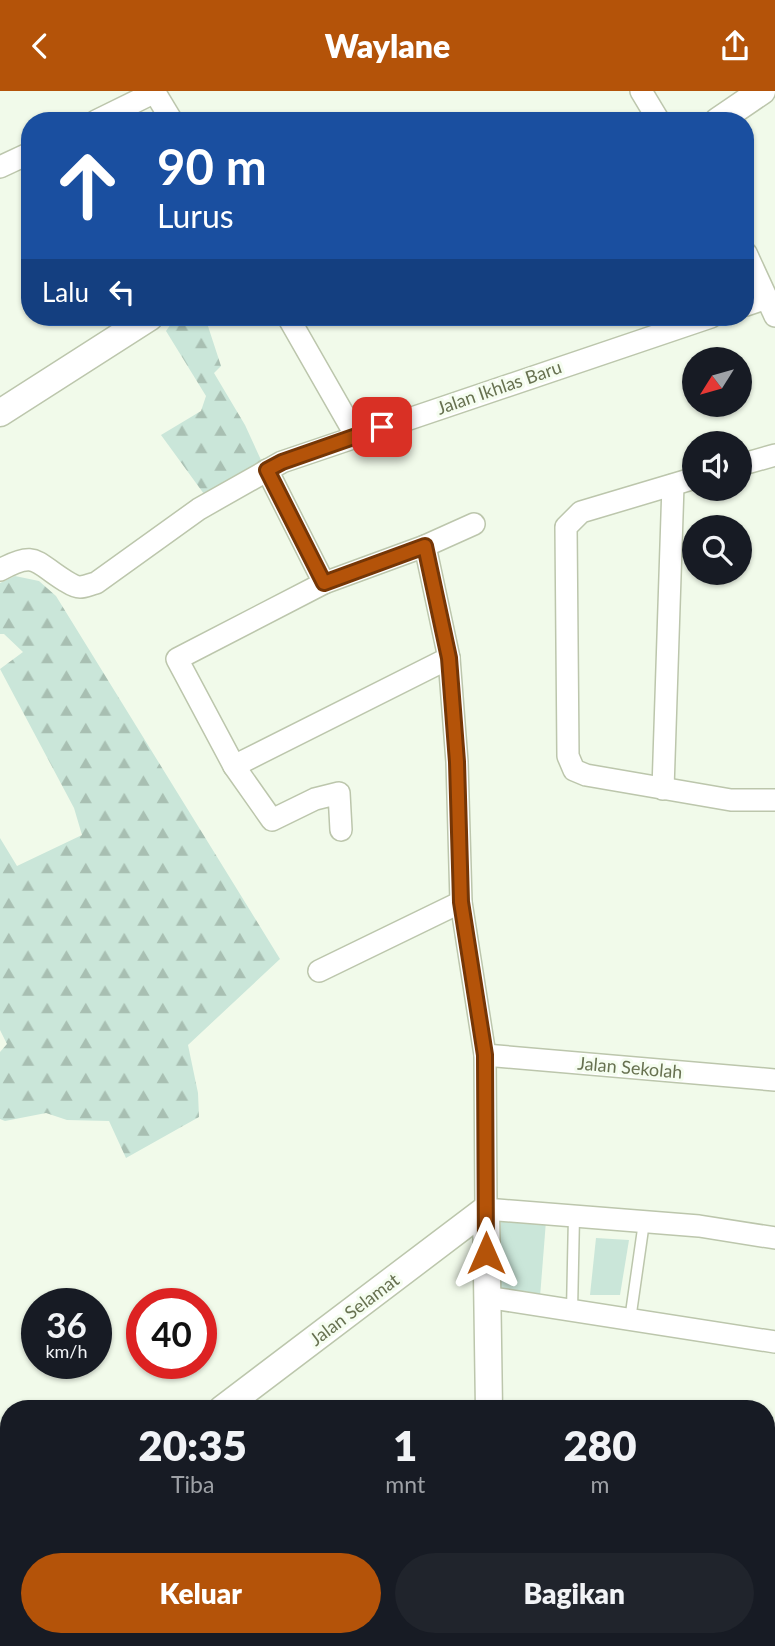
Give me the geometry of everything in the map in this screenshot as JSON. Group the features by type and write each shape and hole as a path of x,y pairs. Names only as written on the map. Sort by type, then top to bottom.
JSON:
{"street":[{"path":"113,112 154,91 167,112"},
{"path":"641,91 654,112"},
{"path":"731,112 762,91"},
{"path":"0,167 21,157"},
{"path":"754,270 771,307"},
{"path":"0,413 136,326"},
{"path":"293,326 356,436"},
{"name":"Jalan Ikhlas Baru","path":"0,569 29,558 38,561 70,584 79,587 96,583 199,509 282,462 683,326"},
{"path":"752,462 775,455"},
{"path":"267,470 324,583"},
{"path":"682,482 581,512 566,527 568,756 574,770 586,775 731,800 775,800"},
{"path":"663,789 673,485"},
{"path":"341,830 339,793 315,799 272,820 234,766 177,659 324,583 425,546 474,524"},
{"path":"425,546 449,658 457,762 461,902 485,1055 489,1400"},
{"path":"234,766 449,658"},
{"path":"319,971 461,902"},
{"name":"Jalan Sekolah","path":"485,1055 775,1080"},
{"path":"486,1209 699,1226 775,1238"},
{"name":"Jalan Selamat","path":"234,1400 486,1209"},
{"path":"486,1297 775,1342"}],"lane":[{"path":"572,1311 574,1216"},
{"path":"629,1320 645,1222"}],"green space":[{"path":"170,326 208,326 221,366 214,373 245,425 261,460 244,475 204,494 161,435 201,411 206,396 166,331"},
{"path":"15,576 39,581 56,596 280,959 188,1045 198,1093 199,1117 126,1158 109,1121 67,1120 46,1113 5,1121 0,1119 0,1052 7,1044 0,1030 0,838 17,866 82,835 74,808 0,669 23,652 4,634 0,634 0,583"},
{"path":"501,1218 546,1221 540,1297 498,1292"},
{"path":"596,1238 629,1240 620,1295 590,1295"}],"route":[{"path":"382,427 282,462 267,470 324,583 425,546 449,658 457,762 461,902 485,1055 486,1253"}]}
